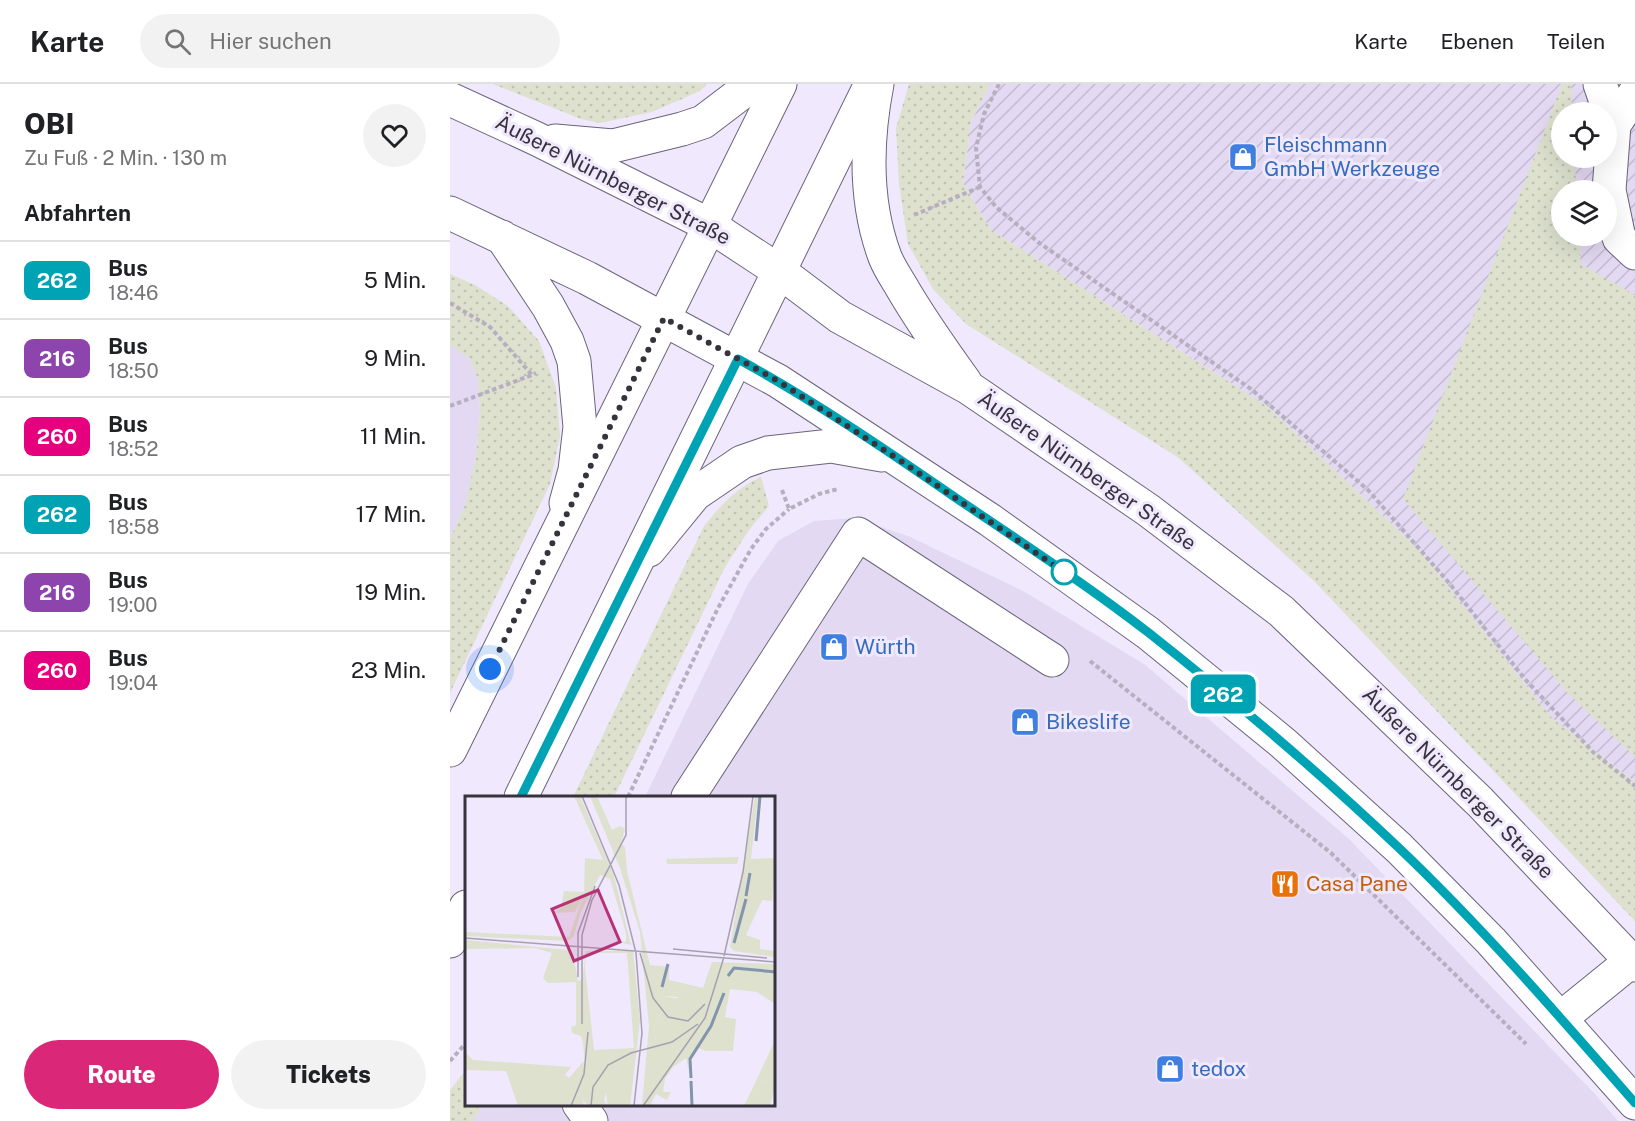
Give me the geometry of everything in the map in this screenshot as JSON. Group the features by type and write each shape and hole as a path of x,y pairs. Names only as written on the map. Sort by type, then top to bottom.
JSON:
{"main road":[{"path":"537,140 614,146 625,144 703,122 753,84"},
{"path":"450,750 780,84"},
{"path":"521,796 871,84"},
{"path":"877,84 869,123 867,168 877,231 886,259 916,314 969,388"},
{"path":"1600,84 1606,102"},
{"path":"1617,120 1635,93"},
{"name":"Äußere Nürnberger Straße","path":"450,99 709,225 779,271 840,317 969,388 1148,510 1281,611 1480,802 1634,961"},
{"path":"1611,168 1609,190 1619,238 1635,254"},
{"path":"450,213 501,236 664,318 778,381 1075,579 1148,633 1283,743 1399,848 1491,941 1635,1103"},
{"path":"501,236 548,306 567,341 574,361 580,427 574,470 560,527"},
{"path":"637,564 695,494 742,462 768,453 831,446 898,459"},
{"path":"689,796 858,534 1066,657"},
{"path":"450,941 465,910"},
{"path":"1561,1018 1634,961"},
{"path":"580,1106 591,1121"}],"path":[{"path":"999,84 984,114 976,148 980,188 996,207 1038,242 1251,388 1368,490 1450,584 1524,678 1593,752 1635,786"},
{"path":"450,406 532,375"},
{"path":"768,453 789,509"},
{"path":"628,796 718,608 751,549 766,529 789,509 819,494 836,489 848,490"},
{"path":"1066,657 1331,852 1528,1046"},
{"path":"450,1061 465,1044"}],"shaded area":[{"path":"990,84 1635,84 1635,782 1551,717 1421,552 1268,407 990,229 963,183 971,122"},
{"path":"450,345 469,358 478,379 480,413 476,457 465,505 450,539"},
{"path":"854,518 908,536 1023,591 1144,664 1349,839 1595,1094 1618,1121 473,1121 482,1106 776,1106 776,796 645,796 748,584 778,541 814,521"}],"green space":[{"path":"493,84 707,84 700,91 652,112 600,123 581,119"},
{"path":"909,84 990,84 971,122 963,183 990,229 1268,407 1421,552 1551,717 1635,782 1635,921 1315,582 1179,458 966,324 933,289 908,244 899,184 896,128"},
{"path":"1562,84 1571,84 1572,102 1555,102"},
{"path":"1551,113 1551,168 1575,168 1576,180 1551,180 1551,246 1580,246 1581,264 1635,295 1635,757 1567,692 1403,499"},
{"path":"450,274 475,285 508,306 539,341 556,388 560,436 550,484 450,693 450,539 465,505 476,457 480,413 478,379 469,358 450,345"},
{"path":"761,477 769,506 749,530 725,567 614,796 573,796 704,526 717,510 743,487"},
{"path":"465,1071 465,1106 482,1106 473,1121 450,1121 450,1090"}],"bus line":[{"name":"262","path":"521,796 738,359 778,381 898,459 1075,579 1148,633 1283,743 1399,848 1491,941 1635,1103"}],"place":[{"name":"Fleischmann GmbH Werkzeuge","path":"1243,157"},
{"name":"Würth","path":"834,647"},
{"name":"Bikeslife","path":"1025,722"},
{"name":"Casa Pane","path":"1285,884"},
{"name":"tedox","path":"1170,1069"}],"route":[{"path":"490,669 664,318 778,381 990,520 1064,572"}]}
